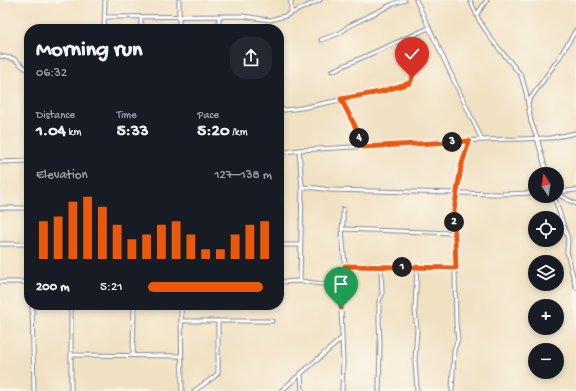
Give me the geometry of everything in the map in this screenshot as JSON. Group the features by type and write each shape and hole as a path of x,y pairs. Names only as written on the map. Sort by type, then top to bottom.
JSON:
{"street":[{"path":"104,24 105,0"},
{"path":"179,0 179,24"},
{"path":"291,0 291,13"},
{"path":"105,17 242,16 270,20 291,13 320,0"},
{"path":"321,40 340,33 349,26 393,4 405,0"},
{"path":"416,0 482,140"},
{"path":"470,0 492,40 521,75 526,92 531,122 545,167"},
{"path":"477,14 487,0"},
{"path":"141,16 141,24"},
{"path":"219,16 219,24"},
{"path":"332,71 429,28"},
{"path":"528,102 559,58 576,30"},
{"path":"0,56 14,59 24,67"},
{"path":"284,110 301,108 380,92 410,83 414,69"},
{"path":"341,99 355,126 363,147"},
{"path":"284,152 299,150 482,140 551,138 576,134"},
{"path":"452,391 454,350 458,339 456,324 456,268 453,232 456,193 461,167 469,141"},
{"path":"299,150 302,187 300,281"},
{"path":"0,162 24,161"},
{"path":"302,187 330,190 528,193"},
{"path":"564,192 576,190"},
{"path":"564,197 576,204"},
{"path":"556,203 568,239 567,252 576,288"},
{"path":"0,208 24,208"},
{"path":"342,391 343,362 341,308 345,266 342,229 343,209"},
{"path":"342,229 453,232"},
{"path":"0,244 24,244"},
{"path":"284,245 300,245"},
{"path":"345,266 456,268"},
{"path":"379,391 379,301 382,294 381,267"},
{"path":"417,267 415,310 417,330 415,361 418,391"},
{"path":"284,282 300,281 322,284 343,280"},
{"path":"0,282 24,282"},
{"path":"32,310 34,391"},
{"path":"71,310 71,391"},
{"path":"133,355 134,310"},
{"path":"181,310 182,391"},
{"path":"181,321 272,321"},
{"path":"194,391 218,373 218,321"},
{"path":"280,391 341,339"},
{"path":"71,355 181,356"},
{"path":"301,373 302,391"}],"route":[{"path":"341,308 345,266 456,268 453,232 454,211 461,167 469,141 363,147 355,126 341,99 380,92 410,83 412,78"}]}
